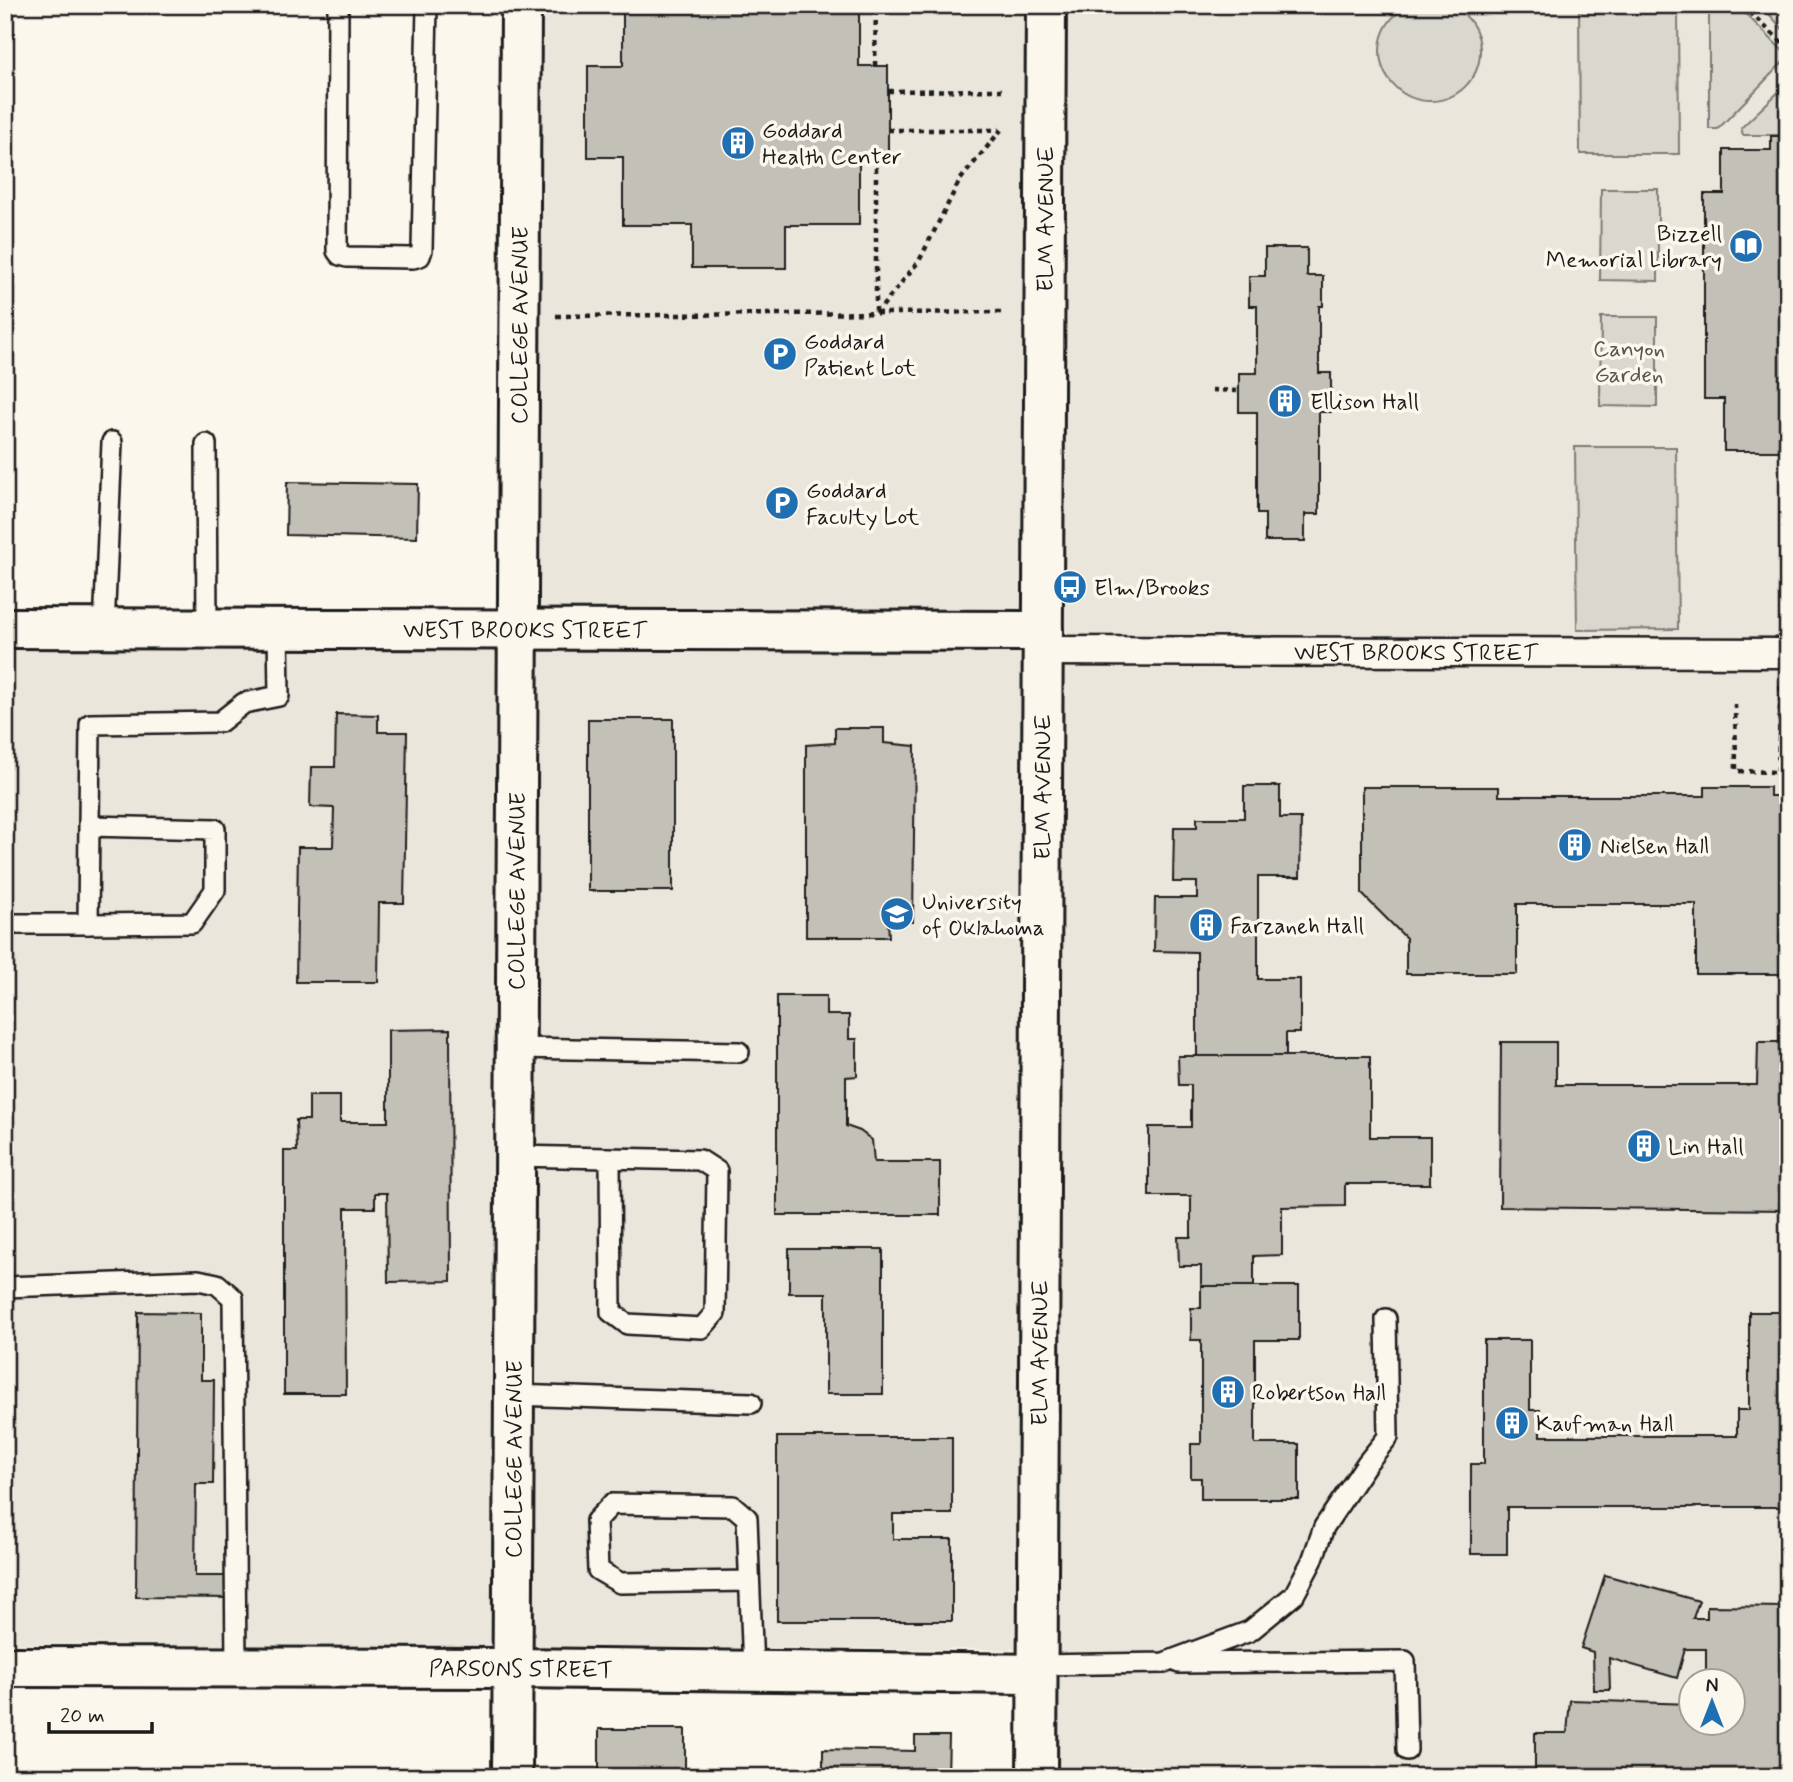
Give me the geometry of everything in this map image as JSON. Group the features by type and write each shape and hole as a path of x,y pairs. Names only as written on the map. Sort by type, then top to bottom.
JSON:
{"street":[{"name":"COLLEGE AVENUE","path":"512,1777 521,5"},
{"name":"ELM AVENUE","path":"1037,1777 1046,5"},
{"name":"WEST BROOKS STREET","path":"5,628 518,630 1788,653"},
{"name":"PARSONS STREET","path":"5,1667 1037,1669"}],"lane":[{"path":"338,5 337,251 347,257 413,258 420,256 422,250 427,5"},
{"path":"103,629 112,442"},
{"path":"206,444 207,629"},
{"path":"88,924 90,724 220,722 244,703 279,696 278,629"},
{"path":"5,923 192,923 215,890 215,829 89,826"},
{"path":"516,1048 739,1052"},
{"path":"516,1156 610,1158 700,1160 717,1171 715,1313 702,1328 627,1324 611,1312 610,1158"},
{"path":"5,1287 198,1280 217,1284 233,1298 236,1667"},
{"path":"1164,1663 1250,1632 1294,1595 1312,1560 1324,1527 1388,1437 1386,1319"},
{"path":"514,1395 751,1402"},
{"path":"749,1581 620,1583 598,1570 596,1521 612,1504 733,1506 747,1518 753,1670"},
{"path":"1037,1669 1164,1663 1405,1661 1407,1750"}],"path":[{"path":"875,66 876,5"},
{"path":"1742,5 1788,48"},
{"path":"888,91 1002,90"},
{"path":"876,314 919,261 960,180 1001,130 888,130"},
{"path":"876,156 876,314"},
{"path":"556,304 556,317 1002,312"},
{"path":"1212,390 1239,391"},
{"path":"1735,704 1736,771 1778,772 1780,704"}],"shaded area":[{"name":"University of Oklahoma","path":"540,5 1788,5 1788,1777 1055,1777 1055,1650 11,1644 13,1218 5,1218 5,607 537,610"}],"green space":[{"path":"1430,1 1449,5 1465,16 1476,32 1480,51 1476,70 1465,86 1449,97 1430,101 1411,97 1395,86 1384,70 1380,51 1384,32 1395,16 1411,5"},
{"path":"1579,5 1678,5 1679,154 1580,154"},
{"path":"1709,5 1737,5 1784,52 1784,61 1718,129 1709,129"},
{"path":"1761,5 1788,5 1788,35"},
{"path":"1788,83 1788,135 1743,135 1741,128"},
{"name":"Canyon Garden","path":"1601,189 1658,189 1658,281 1600,280"},
{"name":"Canyon Garden","path":"1601,317 1657,317 1657,407 1600,406"},
{"path":"1575,447 1676,447 1678,629 1577,630"}],"building":[{"name":"Goddard Health Center","path":"623,5 859,5 859,66 888,66 888,157 859,157 859,225 786,225 786,268 692,268 692,225 623,225 623,157 588,157 588,66 623,66"},
{"name":"Bizzell Memorial Library","path":"1771,136 1788,136 1788,451 1724,451 1724,399 1704,399 1704,194 1724,194 1724,150 1771,150"},
{"name":"Ellison Hall","path":"1265,248 1307,248 1307,276 1323,276 1323,306 1319,306 1319,373 1331,373 1331,412 1319,412 1319,514 1305,514 1305,541 1265,541 1265,514 1257,514 1257,412 1239,412 1239,373 1257,373 1257,306 1249,306 1249,276 1265,276"},
{"path":"287,482 418,484 417,538 286,535"},
{"path":"336,714 378,715 378,732 407,732 404,903 379,903 378,982 296,982 298,847 333,847 334,808 310,807 311,767 335,767"},
{"path":"588,719 673,719 673,891 588,891"},
{"path":"835,728 884,728 884,743 915,746 913,922 888,921 889,937 806,937 806,745 835,743"},
{"name":"Farzaneh Hall","path":"1244,786 1280,786 1280,818 1301,818 1300,877 1258,877 1258,979 1300,979 1300,1033 1286,1033 1286,1056 1197,1056 1197,952 1154,951 1155,898 1197,898 1197,882 1173,882 1174,827 1197,827 1197,818 1244,818"},
{"name":"Nielsen Hall","path":"1362,787 1499,787 1499,796 1705,796 1705,787 1770,787 1770,796 1788,796 1788,974 1696,974 1696,904 1517,904 1517,974 1406,974 1406,938 1362,894"},
{"path":"777,996 826,996 826,1015 849,1015 849,1039 857,1039 857,1076 846,1077 846,1126 860,1131 872,1140 874,1162 940,1162 940,1215 777,1215"},
{"path":"450,1029 451,1281 388,1282 387,1193 375,1193 375,1208 345,1208 346,1394 284,1394 284,1151 297,1151 296,1120 309,1120 309,1096 340,1096 340,1122 388,1122 388,1030"},
{"name":"Lin Hall","path":"1501,1042 1556,1042 1556,1085 1757,1085 1758,1042 1788,1042 1788,1210 1500,1207"},
{"path":"1178,1056 1370,1056 1370,1137 1430,1137 1430,1184 1345,1184 1345,1206 1282,1207 1282,1255 1254,1256 1254,1286 1201,1286 1201,1266 1179,1266 1178,1237 1191,1237 1191,1196 1149,1196 1149,1127 1191,1127 1191,1085 1179,1085"},
{"path":"789,1249 883,1249 883,1394 826,1394 826,1293 789,1293"},
{"name":"Robertson Hall","path":"1201,1286 1299,1286 1299,1340 1255,1340 1255,1444 1299,1444 1299,1499 1201,1499 1201,1478 1191,1478 1191,1444 1201,1444 1201,1340 1191,1340 1191,1308 1201,1308"},
{"path":"138,1312 201,1313 201,1380 214,1380 213,1484 196,1484 195,1576 232,1576 232,1598 136,1597"},
{"name":"Kaufman Hall","path":"1749,1312 1788,1312 1788,1507 1507,1507 1507,1554 1471,1554 1471,1464 1484,1464 1484,1340 1530,1340 1530,1410 1540,1410 1540,1436 1737,1436 1737,1410 1749,1410"},
{"path":"777,1437 952,1437 952,1514 893,1514 893,1539 952,1539 952,1621 777,1621"},
{"path":"1605,1575 1699,1601 1693,1618 1707,1618 1707,1606 1786,1607 1788,1777 1535,1777 1535,1733 1567,1733 1570,1700 1678,1704 1678,1736 1748,1736 1748,1666 1706,1666 1706,1649 1685,1649 1680,1666 1678,1666 1677,1678 1609,1658 1610,1690 1594,1690 1593,1652 1581,1648"},
{"path":"599,1729 685,1729 685,1777 599,1777"},
{"path":"915,1736 949,1736 948,1777 823,1777 823,1749 915,1751"}],"place":[{"name":"Goddard Health Center","path":"738,143"},
{"name":"Bizzell Memorial Library","path":"1746,246"},
{"name":"Goddard Patient Lot","path":"780,354"},
{"name":"Ellison Hall","path":"1285,401"},
{"name":"Goddard Faculty Lot","path":"782,503"},
{"name":"Elm/Brooks","path":"1070,587"},
{"name":"Nielsen Hall","path":"1575,845"},
{"name":"University of Oklahoma","path":"897,914"},
{"name":"Farzaneh Hall","path":"1206,925"},
{"name":"Lin Hall","path":"1644,1146"},
{"name":"Robertson Hall","path":"1228,1392"},
{"name":"Kaufman Hall","path":"1512,1423"}]}
